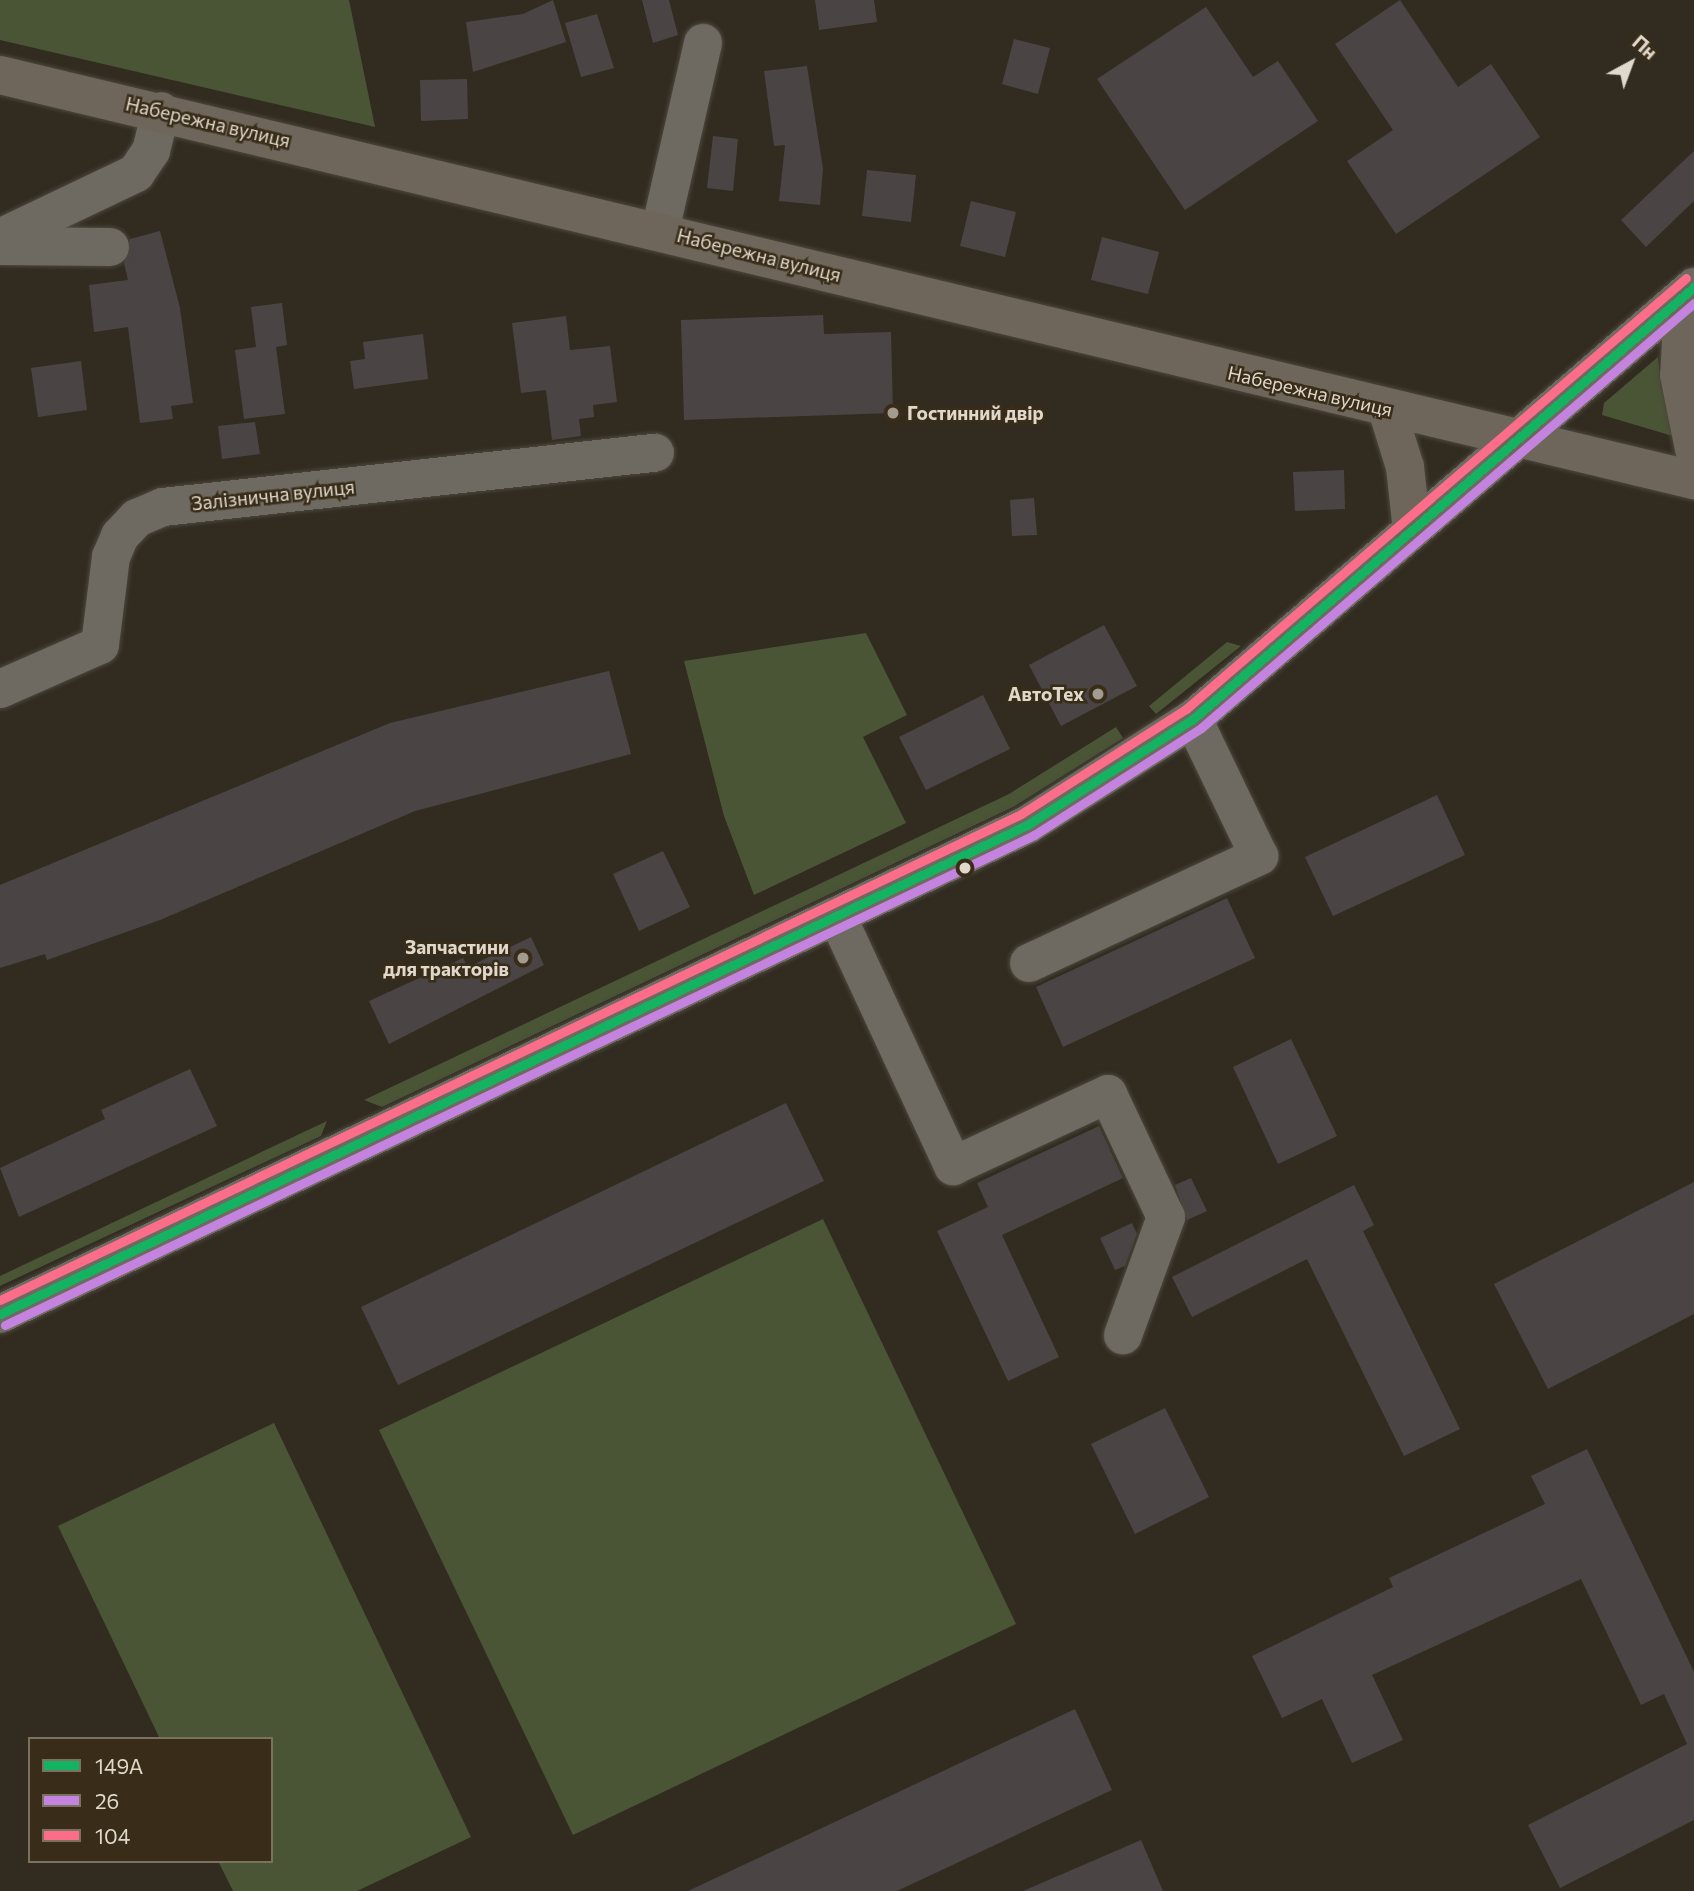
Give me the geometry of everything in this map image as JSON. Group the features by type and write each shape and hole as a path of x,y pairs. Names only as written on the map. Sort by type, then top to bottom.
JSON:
{"main road":[{"name":"Набережна вулиця","path":"0,75 161,111 1387,409 1694,480"},
{"path":"1694,304 1681,341 1679,375 1694,449"},
{"path":"1387,409 1405,467 1412,530"}],"street":[{"path":"660,231 703,43"},
{"path":"0,238 136,173 151,151 161,111"},
{"path":"0,246 110,247"},
{"path":"0,1314 1027,825 1193,719 1694,287"},
{"name":"Залізнична вулиця","path":"0,689 100,645 111,557 120,536 137,518 163,507 655,453"},
{"path":"1029,964 1259,856 1193,719"},
{"path":"837,916 953,1166 1108,1094 1166,1217 1123,1335"}],"green space":[{"path":"0,0 349,0 375,127 0,40"},
{"path":"1658,357 1661,386 1676,437 1602,415 1604,403"},
{"path":"866,633 907,715 863,737 906,823 754,895 724,816 684,661"},
{"path":"1227,642 1241,646 1156,714 1149,706"},
{"path":"1116,727 1123,738 1015,806 382,1107 364,1100 1009,794"},
{"path":"327,1121 321,1136 0,1286 0,1276"},
{"path":"823,1219 1016,1624 573,1835 379,1430"},
{"path":"274,1423 471,1837 357,1891 233,1891 219,1863 273,1863 273,1737 159,1737 58,1526"}],"building":[{"path":"553,0 566,42 473,72 466,22 523,14"},
{"path":"642,0 669,0 678,35 653,43"},
{"path":"815,0 874,0 877,22 819,30"},
{"path":"1400,0 1458,87 1491,64 1540,137 1396,234 1347,161 1393,130 1335,44"},
{"path":"1206,7 1253,77 1278,61 1318,121 1185,210 1097,79"},
{"path":"597,14 614,68 581,77 565,23"},
{"path":"1014,39 1050,48 1038,94 1002,84"},
{"path":"807,66 823,169 820,205 779,201 785,145 774,146 764,71"},
{"path":"467,79 468,119 421,121 420,80"},
{"path":"713,136 738,139 733,191 707,188"},
{"path":"1694,151 1694,201 1646,247 1621,220"},
{"path":"867,170 916,175 911,222 862,216"},
{"path":"971,201 1016,212 1005,257 960,246"},
{"path":"160,231 180,308 193,403 171,406 173,419 140,423 128,327 94,332 89,285 128,280 124,263 130,239"},
{"path":"1102,237 1159,252 1148,294 1091,280"},
{"path":"282,303 287,345 276,347 285,414 244,419 235,350 256,347 251,307"},
{"path":"823,315 824,334 891,332 893,413 684,420 681,320"},
{"path":"566,316 570,350 610,346 617,402 593,405 594,417 579,419 581,436 552,440 546,390 521,393 512,323"},
{"path":"423,334 428,379 354,389 350,361 365,359 363,342"},
{"path":"81,361 87,410 38,417 31,368"},
{"path":"255,422 260,454 222,459 218,426"},
{"path":"1344,470 1345,509 1295,511 1293,472"},
{"path":"1034,498 1037,535 1012,536 1010,500"},
{"path":"1104,625 1137,686 1061,726 1029,665"},
{"path":"609,671 631,754 415,811 160,920 47,960 45,954 0,968 0,885 390,723"},
{"path":"983,695 1010,749 926,790 899,737"},
{"path":"1437,795 1465,855 1333,916 1305,857"},
{"path":"663,851 690,907 639,931 613,874"},
{"path":"1227,898 1255,958 1063,1047 1036,987"},
{"path":"531,937 544,965 389,1044 369,1001 463,958 468,967"},
{"path":"1291,1039 1337,1136 1278,1164 1233,1067"},
{"path":"190,1069 217,1126 19,1217 0,1168 105,1119 101,1110"},
{"path":"786,1103 824,1181 398,1385 361,1307"},
{"path":"1099,1126 1123,1178 1002,1235 1059,1357 1008,1381 937,1231 988,1207 977,1183"},
{"path":"1191,1178 1207,1211 1187,1220 1175,1185"},
{"path":"1694,1182 1694,1314 1548,1389 1494,1284"},
{"path":"1354,1185 1374,1225 1363,1231 1460,1429 1404,1456 1307,1259 1192,1317 1172,1277"},
{"path":"1132,1223 1137,1234 1125,1266 1115,1270 1100,1238"},
{"path":"1165,1408 1209,1497 1135,1534 1091,1444"},
{"path":"1587,1449 1694,1672 1694,1820 1560,1888 1528,1825 1687,1744 1664,1694 1641,1705 1581,1579 1372,1675 1403,1740 1352,1763 1322,1699 1282,1718 1252,1656 1393,1587 1389,1578 1545,1504 1531,1476"},
{"path":"1075,1709 1112,1790 897,1891 688,1891"},
{"path":"1141,1840 1163,1891 1023,1891"}],"transit line":[{"name":"104","path":"0,1300 1021,814 1186,709 1686,278"},
{"name":"149А","path":"0,1314 1027,825 1193,719 1694,287"},
{"name":"26","path":"5,1325 1034,835 1201,728 1694,303"}],"place":[{"name":"Гостинний двір","path":"893,413"},
{"name":"АвтоТех","path":"1098,694"},
{"name":"Запчастини для тракторів","path":"523,958"}]}
